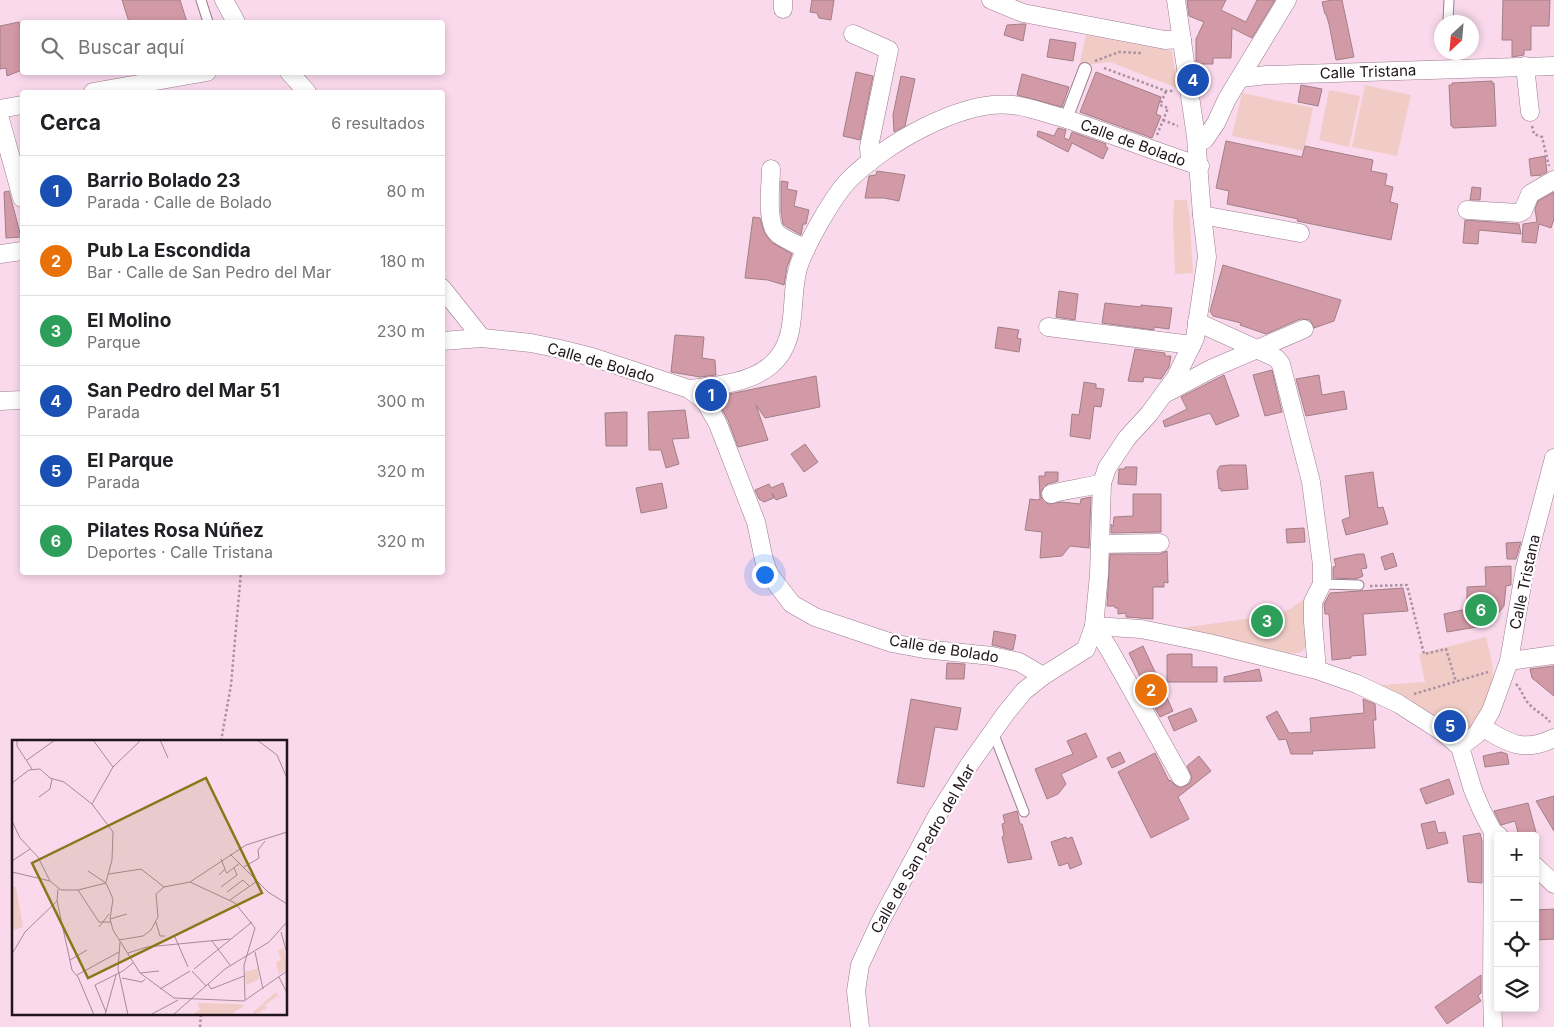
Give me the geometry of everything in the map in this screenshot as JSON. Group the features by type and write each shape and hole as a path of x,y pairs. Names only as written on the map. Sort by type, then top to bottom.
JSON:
{"street":[{"path":"224,0 235,20"},
{"path":"991,0 1023,13 1165,40 1182,40"},
{"name":"Calle de San Pedro del Mar","path":"860,1027 856,991 860,965 870,941 938,814 969,765 1024,691 1043,676 1086,649 1094,626 1099,575 1102,483 1107,468 1127,438 1164,395 1176,377 1195,338 1207,257 1202,215 1200,166 1176,0"},
{"path":"1197,144 1206,139 1226,99 1241,78 1287,0"},
{"path":"853,34 889,50 869,147 870,162"},
{"path":"1525,66 1530,112"},
{"name":"Calle Tristana","path":"1241,78 1267,75 1554,66"},
{"name":"Calle de Bolado","path":"1066,119 1085,69"},
{"path":"104,90 190,75"},
{"path":"292,75 305,90"},
{"path":"0,109 20,105"},
{"name":"Calle de Bolado","path":"689,389 726,384 760,373 772,365 788,342 792,325 795,278 800,262 837,195 847,182 890,147 932,124 958,113 988,106 1011,105 1066,119 1200,166"},
{"path":"0,119 20,191"},
{"path":"771,169 770,206 774,229 779,234 806,249"},
{"path":"1467,210 1519,213 1523,211 1530,194 1553,180"},
{"path":"1202,215 1300,233"},
{"path":"0,254 20,251"},
{"path":"445,292 482,338"},
{"path":"1197,322 1276,358 1282,364 1310,482 1322,565 1322,584 1313,602 1317,670"},
{"path":"1048,327 1192,345"},
{"name":"Calle de San Pedro del Mar","path":"1164,395 1213,368 1304,329"},
{"name":"Calle de Bolado","path":"445,341 482,338 531,343 592,357 689,389 705,401 718,424 756,522 769,574 792,604 815,617 892,643 924,649 992,656 1019,662 1043,676"},
{"path":"0,401 20,400"},
{"name":"Calle Tristana","path":"1506,668 1525,568 1554,458"},
{"path":"1051,494 1071,488 1089,487 1102,483"},
{"path":"1100,544 1160,543"},
{"path":"1094,626 1141,629 1209,643 1317,670 1357,684 1400,704 1444,732 1460,747 1474,790 1495,832"},
{"path":"1094,626 1109,649 1181,777"},
{"path":"1460,747 1477,734 1482,727 1491,711 1506,668 1554,655"},
{"path":"1482,727 1508,742 1527,747 1542,744 1554,738"},
{"path":"1539,870 1554,884"},
{"path":"1494,1027 1492,991 1495,877"}],"lane":[{"path":"201,0 207,20"},
{"path":"1448,15 1449,0"},
{"path":"1322,584 1359,585"},
{"path":"993,732 1024,812"}],"path":[{"path":"1085,69 1089,63 1120,52 1146,53"},
{"path":"1104,68 1166,91 1190,92"},
{"path":"1150,150 1168,108 1160,105 1166,91"},
{"path":"1530,112 1534,134 1542,137 1553,180"},
{"path":"221,740 231,685 241,575"},
{"path":"1359,585 1372,587 1407,585 1424,654 1446,649 1456,682"},
{"path":"1400,704 1406,697 1506,668 1529,704 1541,712 1554,727"},
{"path":"200,1027 201,1014"}],"shaded area":[{"path":"1086,35 1172,51 1177,88 1110,62 1079,66"},
{"path":"1365,85 1411,95 1397,156 1352,147"},
{"path":"1329,90 1360,96 1349,147 1319,140"},
{"path":"1242,93 1313,108 1304,151 1232,136"},
{"path":"1174,200 1187,200 1193,273 1175,274"},
{"path":"1308,596 1307,641 1305,647 1299,653 1290,653 1181,628 1274,615 1290,609"},
{"path":"1486,637 1491,656 1493,681 1478,720 1469,729 1455,729 1410,699 1379,685 1425,682 1419,654"}],"building":[{"path":"122,0 180,0 186,20 128,20"},
{"path":"812,0 834,0 831,20 819,18 817,13 810,12"},
{"path":"1187,0 1226,0 1221,10 1246,22 1257,0 1275,0 1252,38 1232,28 1231,58 1213,58 1213,64 1196,64 1196,39 1204,22 1189,16"},
{"path":"1342,0 1354,57 1336,60 1329,24 1322,2"},
{"path":"1503,0 1550,0 1549,26 1531,26 1531,50 1524,50 1524,55 1512,57 1512,40 1502,40"},
{"path":"19,22 20,27 20,71 7,76 6,68 0,69 0,26"},
{"path":"1026,24 1023,41 1004,35 1007,25"},
{"path":"1050,39 1076,43 1073,61 1047,57"},
{"path":"856,72 873,76 860,140 843,136"},
{"path":"1096,72 1161,97 1156,114 1161,116 1152,138 1080,112"},
{"path":"1022,74 1069,87 1062,107 1017,95"},
{"path":"901,76 915,79 905,126 894,132 893,115"},
{"path":"1492,81 1494,83 1496,126 1453,128 1451,126 1449,85 1452,85 1452,83"},
{"path":"1301,85 1322,89 1318,106 1298,102"},
{"path":"1058,128 1066,130 1064,138 1069,140 1072,132 1106,144 1105,146 1108,148 1103,159 1072,143 1068,152 1037,136 1038,131 1054,136"},
{"path":"1226,141 1302,157 1305,146 1373,160 1371,171 1387,174 1385,185 1393,187 1390,202 1398,204 1391,240 1297,221 1298,219 1227,204 1229,191 1216,188"},
{"path":"1545,156 1547,172 1539,176 1531,176 1529,159"},
{"path":"877,171 905,175 899,201 884,198 865,198 869,176 876,175"},
{"path":"781,181 788,182 787,189 797,191 794,206 809,210 801,235 783,224"},
{"path":"1472,187 1481,188 1480,200 1470,200"},
{"path":"9,191 20,237 6,238 4,192"},
{"path":"1554,192 1554,219 1551,228 1539,224 1536,243 1522,242 1523,224 1537,222 1535,209 1538,201"},
{"path":"753,217 760,218 764,232 771,242 792,254 787,267 784,285 768,280 745,278"},
{"path":"1465,220 1519,224 1521,234 1479,230 1478,244 1463,243"},
{"path":"1223,265 1341,300 1334,321 1314,328 1310,320 1300,319 1266,334 1240,325 1241,323 1213,316 1210,311"},
{"path":"1059,291 1078,294 1075,320 1056,317"},
{"path":"1105,303 1172,308 1169,329 1154,327 1154,330 1102,323"},
{"path":"998,327 1019,330 1017,338 1021,339 1019,352 995,348"},
{"path":"675,335 704,337 702,358 715,360 716,375 700,377 671,372"},
{"path":"1135,349 1165,353 1165,356 1171,356 1169,367 1161,379 1144,377 1143,382 1128,381"},
{"path":"1272,370 1282,412 1265,416 1253,375"},
{"path":"1224,375 1239,416 1216,425 1210,413 1165,427 1163,421 1187,409 1181,397"},
{"path":"1319,375 1322,395 1344,391 1347,409 1306,416 1296,379"},
{"path":"816,376 820,407 765,418 756,405 768,440 738,447 728,420 715,397"},
{"path":"1084,382 1096,384 1096,388 1104,389 1101,407 1094,406 1090,439 1070,436 1072,414 1079,415"},
{"path":"685,410 689,438 672,439 679,464 666,468 661,450 649,450 648,412"},
{"path":"627,412 627,446 606,446 605,413"},
{"path":"805,444 818,462 804,472 791,454"},
{"path":"1246,465 1248,489 1221,491 1221,488 1219,489 1217,471 1220,466"},
{"path":"1125,467 1137,467 1136,485 1118,484 1119,469 1125,469"},
{"path":"1045,472 1058,472 1058,481 1048,484 1041,491 1041,497 1048,504 1062,502 1080,504 1081,499 1091,497 1089,548 1070,546 1062,556 1040,558 1042,532 1025,530 1030,499 1040,499 1039,476 1045,476"},
{"path":"1373,472 1378,508 1383,507 1388,524 1346,535 1342,520 1350,517 1345,476"},
{"path":"662,483 667,508 641,513 636,488"},
{"path":"783,483 787,496 776,500 772,493 774,498 764,502 759,499 755,490 769,484 771,488"},
{"path":"1133,494 1161,494 1161,532 1111,533 1111,524 1113,527 1114,517 1133,516"},
{"path":"1304,528 1305,542 1287,543 1286,529"},
{"path":"1521,542 1516,559 1507,559 1506,543"},
{"path":"1167,551 1168,583 1164,582 1164,587 1153,587 1153,619 1126,617 1126,613 1118,614 1118,608 1115,608 1115,606 1107,606 1110,554 1160,554"},
{"path":"1393,553 1397,566 1385,570 1381,557"},
{"path":"1364,554 1367,568 1361,569 1363,576 1356,579 1333,578 1333,567 1336,566 1334,559"},
{"path":"1511,566 1511,585 1506,586 1504,606 1489,625 1447,632 1444,614 1467,609 1467,587 1486,586 1485,567"},
{"path":"1403,588 1408,611 1363,614 1366,655 1332,660 1329,614 1325,614 1324,604 1330,593"},
{"path":"994,631 1016,635 1013,650 992,645"},
{"path":"1143,646 1173,711 1160,717 1142,685 1144,685 1129,653"},
{"path":"1192,654 1192,667 1217,667 1217,682 1167,682 1167,655"},
{"path":"947,663 965,664 964,679 946,679"},
{"path":"1554,666 1554,696 1532,678 1530,669"},
{"path":"1259,669 1262,681 1224,682 1224,677"},
{"path":"911,699 961,708 957,730 935,727 924,787 897,783"},
{"path":"1363,699 1375,704 1376,720 1373,720 1375,748 1312,751 1313,754 1291,754 1286,739 1279,740 1266,717 1277,711 1289,733 1311,732 1310,718 1364,713"},
{"path":"1191,708 1197,721 1174,731 1168,717"},
{"path":"1086,733 1097,757 1061,774 1066,784 1058,794 1047,799 1035,769 1073,754 1067,741"},
{"path":"1120,752 1125,762 1112,768 1107,758"},
{"path":"1501,752 1507,754 1509,764 1485,767 1483,756"},
{"path":"1155,753 1169,781 1181,788 1190,783 1192,777 1187,766 1199,756 1211,771 1178,797 1189,819 1151,838 1118,772"},
{"path":"1449,779 1454,794 1426,804 1420,789"},
{"path":"1554,796 1554,831 1536,801"},
{"path":"1528,803 1536,832 1518,832 1515,821 1501,825 1494,811"},
{"path":"1017,811 1032,859 1008,863 1002,837 1004,836 1002,824 1005,823 1003,815"},
{"path":"1435,821 1438,833 1445,832 1448,843 1427,849 1421,824"},
{"path":"1480,833 1482,841 1482,883 1468,882 1463,836"},
{"path":"1066,837 1067,839 1072,837 1082,864 1070,869 1068,863 1059,866 1051,842"},
{"path":"1554,909 1554,939 1539,940 1539,910"},
{"path":"1481,975 1481,993 1478,996 1481,1001 1447,1024 1435,1007"}],"place":[{"name":"San Pedro del Mar 51","path":"1193,80"},
{"name":"Barrio Bolado 23","path":"711,395"},
{"name":"Pilates Rosa Núñez","path":"1481,610"},
{"name":"El Molino","path":"1267,621"},
{"name":"Pub La Escondida","path":"1151,690"},
{"name":"El Parque","path":"1450,726"}]}
